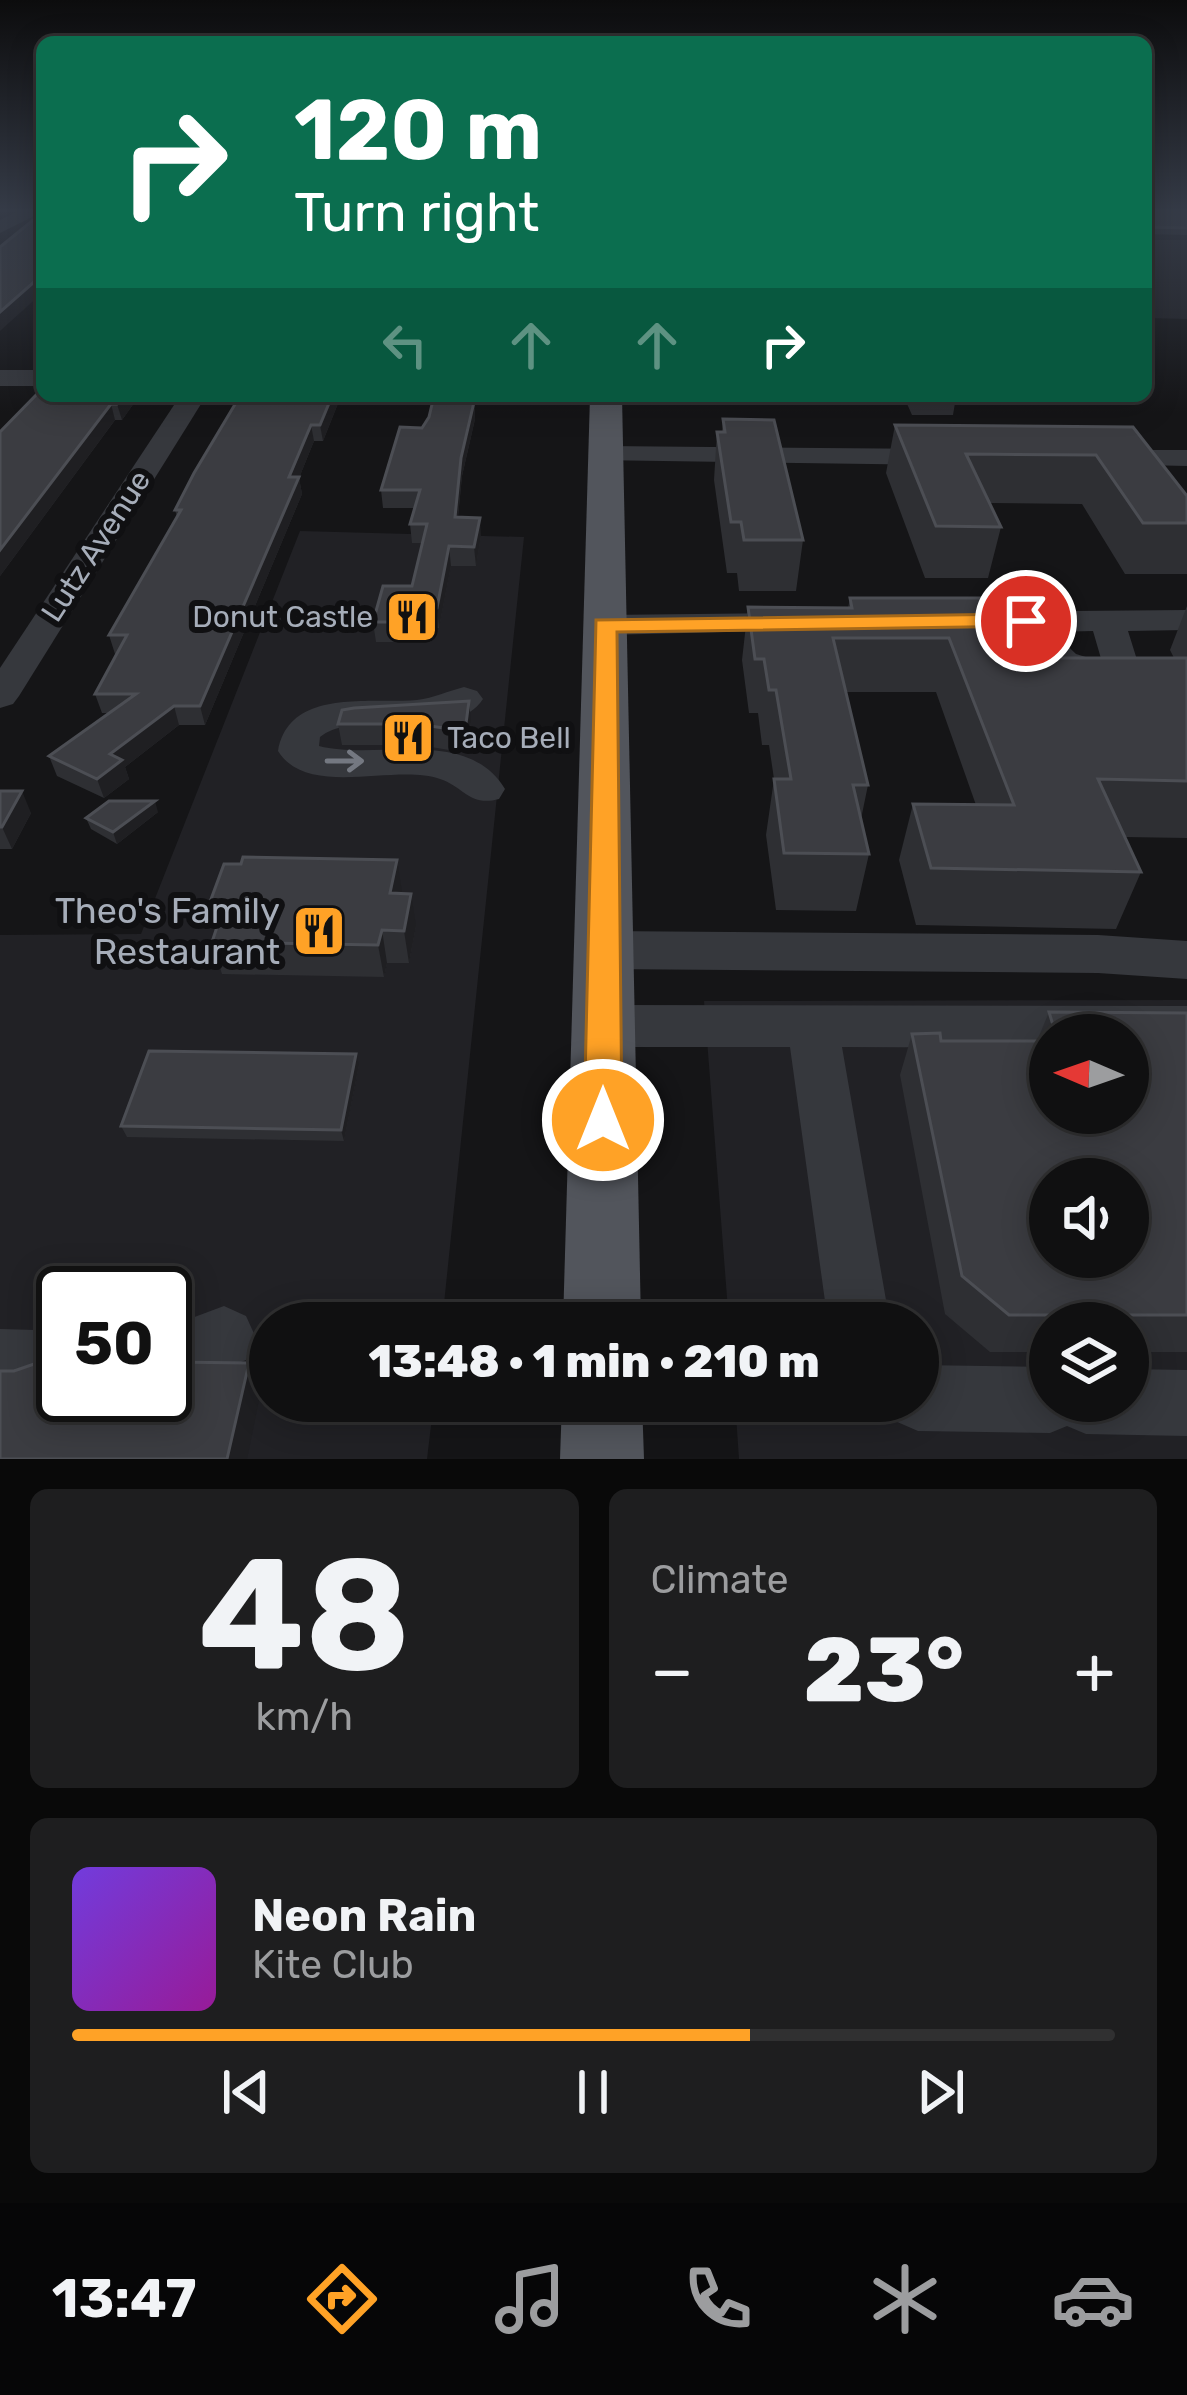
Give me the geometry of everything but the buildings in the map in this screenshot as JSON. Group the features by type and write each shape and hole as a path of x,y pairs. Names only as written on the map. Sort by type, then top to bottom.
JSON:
{"main road":[{"path":"602,1302 606,402"},
{"path":"602,1422 602,1459"}],"street":[{"path":"0,378 36,378"},
{"name":"Lutz Avenue","path":"0,696 189,402"},
{"path":"605,454 972,457"},
{"path":"1068,458 1187,458"},
{"path":"1026,621 1058,661 1083,674 1103,675 1115,671 1120,662 1107,620"},
{"path":"933,622 1187,620"},
{"path":"605,625 839,623"},
{"path":"464,699 428,714 327,716 307,725 297,744 302,756 314,761 448,764 484,789"},
{"path":"603,950 1098,954 1187,960"},
{"path":"604,1026 1187,1027"},
{"path":"813,1026 857,1302"},
{"path":"192,1350 224,1338"},
{"path":"939,1398 1029,1400"},
{"path":"1149,1402 1187,1403"}],"shaded area":[{"path":"1152,277 1187,277 1187,319 1152,318"},
{"path":"300,531 524,537 444,1302 249,1302 249,1422 431,1422 427,1459 0,1459 0,935 141,934"},
{"path":"1187,1000 1187,1459 739,1459 736,1422 939,1422 939,1302 727,1302 704,1001"}],"place":[{"name":"Donut Castle","path":"412,617"},
{"name":"Taco Bell","path":"408,738"},
{"name":"Theo's Family Restaurant","path":"319,931"}],"route":[{"path":"603,1120 605,625 1026,621"}]}
